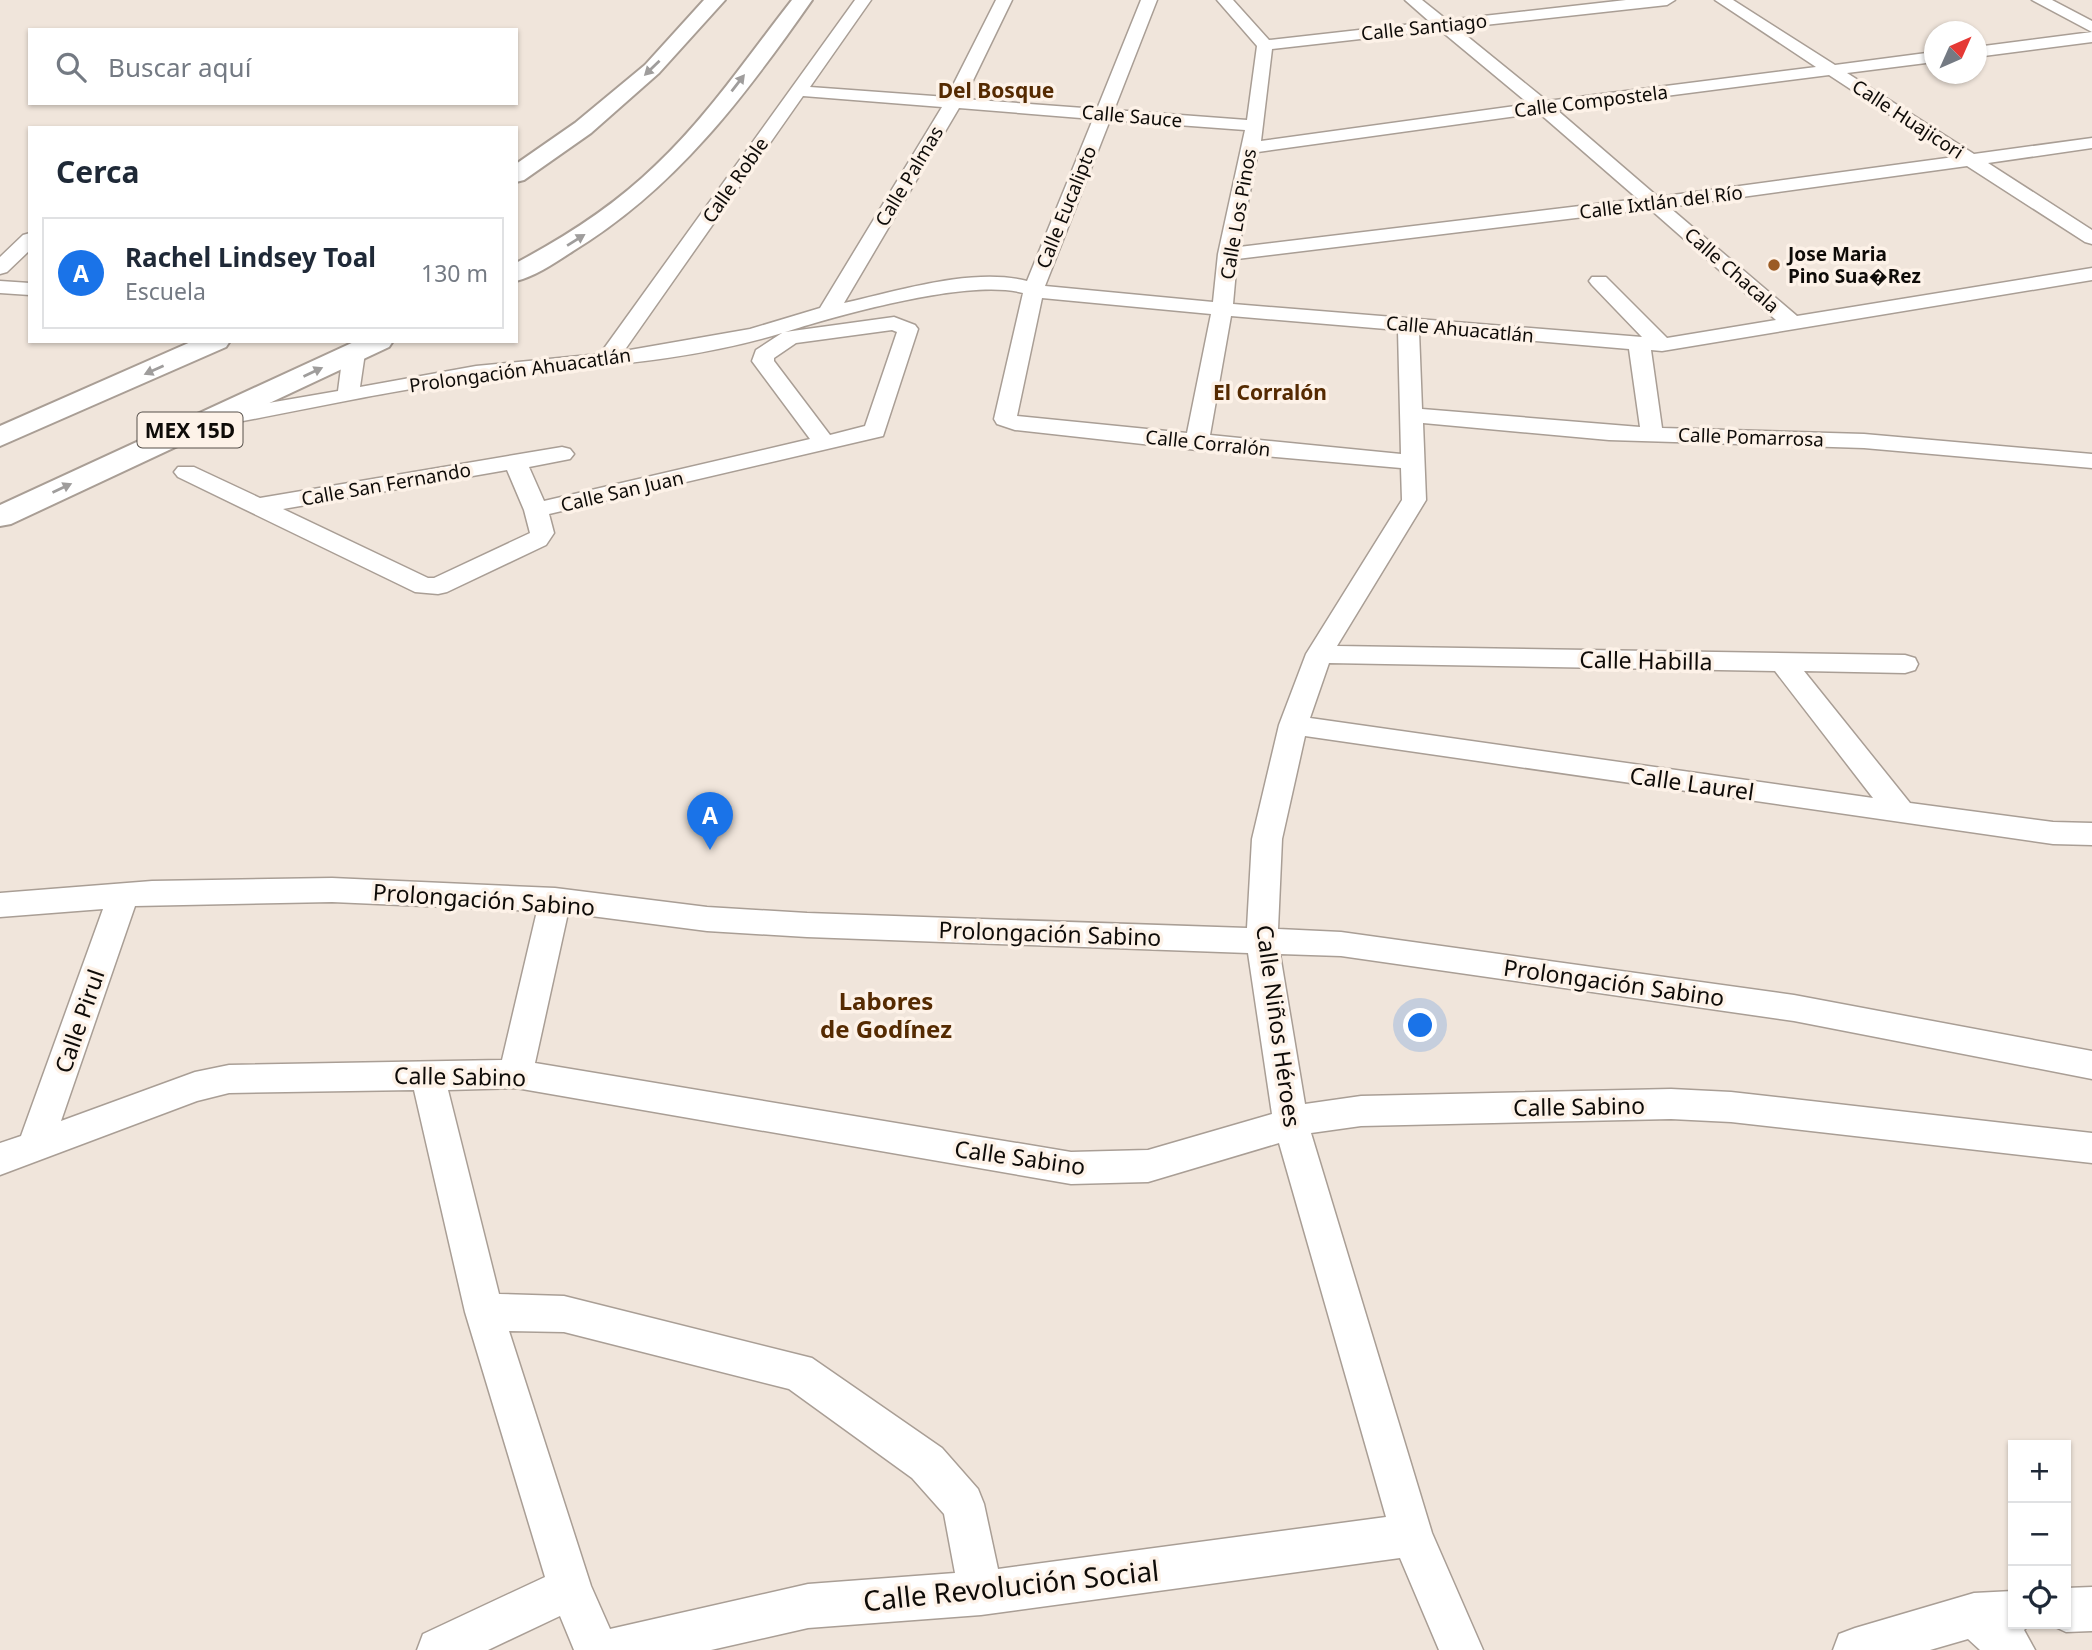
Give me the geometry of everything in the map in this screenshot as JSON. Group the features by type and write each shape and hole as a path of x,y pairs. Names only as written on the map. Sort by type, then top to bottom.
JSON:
{"highway":[{"path":"518,174 583,128 652,69 715,0"},
{"path":"518,273 607,220 665,170 695,138 803,0"},
{"name":"MEX 15D","path":"0,437 212,343"},
{"name":"MEX 15D","path":"0,517 366,347"}],"street":[{"name":"Calle Roble","path":"607,360 863,0"},
{"name":"Calle Palmas","path":"830,321 952,104 1004,0"},
{"name":"Calle Eucalipto","path":"1005,419 1034,289 1149,0"},
{"path":"1225,0 1265,46"},
{"name":"Calle Chacala","path":"1413,0 1656,203 1793,324"},
{"name":"Calle Santiago","path":"1265,46 1667,0"},
{"name":"Calle Huajicori","path":"1723,0 2092,238"},
{"path":"2040,0 2092,27"},
{"path":"1987,50 2092,37"},
{"name":"Calle Los Pinos","path":"1197,443 1222,309 1228,254 1255,127 1265,46"},
{"name":"Calle Compostela","path":"1249,148 1924,58"},
{"name":"Calle Sauce","path":"799,91 1255,127"},
{"name":"Calle Ixtlán del Río","path":"1228,254 1656,203 2092,143"},
{"path":"0,268 28,241"},
{"name":"Calle Ahuacatlán","path":"830,321 948,287 1010,283 1054,295 1662,345 2092,274"},
{"path":"1599,281 1662,345"},
{"path":"0,287 28,289"},
{"path":"825,444 763,361 764,355 783,340 830,321"},
{"name":"Prolongación Ahuacatlán","path":"211,420 476,373 607,360 830,321"},
{"name":"Calle San Juan","path":"186,472 424,586 438,586 537,540 542,533 536,510 875,431 908,329 894,323 830,321"},
{"name":"Calle Niños Héroes","path":"1408,325 1414,500 1319,654 1293,725 1267,839 1262,940 1291,1124 1412,1535 1461,1650"},
{"path":"1639,344 1652,434"},
{"path":"348,396 366,347"},
{"name":"Calle Pomarrosa","path":"1409,415 1609,433 1864,441 2092,461"},
{"name":"Calle Corralón","path":"1005,419 1015,423 1197,443 1412,462"},
{"name":"Calle San Fernando","path":"258,506 562,454"},
{"path":"515,462 536,510"},
{"name":"Calle Habilla","path":"1319,654 1905,664"},
{"path":"1783,663 1901,813"},
{"name":"Calle Laurel","path":"1293,725 1901,813 2053,832 2092,834"},
{"name":"Prolongación Sabino","path":"0,905 123,895 332,890 555,900 707,919 795,924 1341,944 1794,1007 2092,1065"},
{"name":"Calle Pirul","path":"35,1146 123,895"},
{"path":"516,1074 555,900"},
{"name":"Calle Sabino","path":"0,1159 195,1087 229,1079 516,1074 1071,1168 1148,1166 1307,1119 1361,1111 1671,1104 1731,1107 2086,1156"},
{"path":"428,1077 484,1312 570,1588 596,1650"},
{"path":"484,1312 564,1314 798,1372 927,1463 963,1504 981,1593"},
{"name":"Calle Revolución Social","path":"613,1650 808,1606 981,1593 1412,1535"},
{"path":"439,1650 570,1588"},
{"path":"2071,1610 2092,1609"},
{"path":"1855,1650 1994,1614 2013,1650"}],"place":[{"name":"Jose Maria Pino Sua�Rez","path":"1774,265"},
{"name":"Rachel Lindsey Toal","path":"710,850"}],"district":[{"name":"Del Bosque","path":"996,90"},
{"name":"El Corralón","path":"1270,392"},
{"name":"Labores de Godínez","path":"886,1014"}]}
